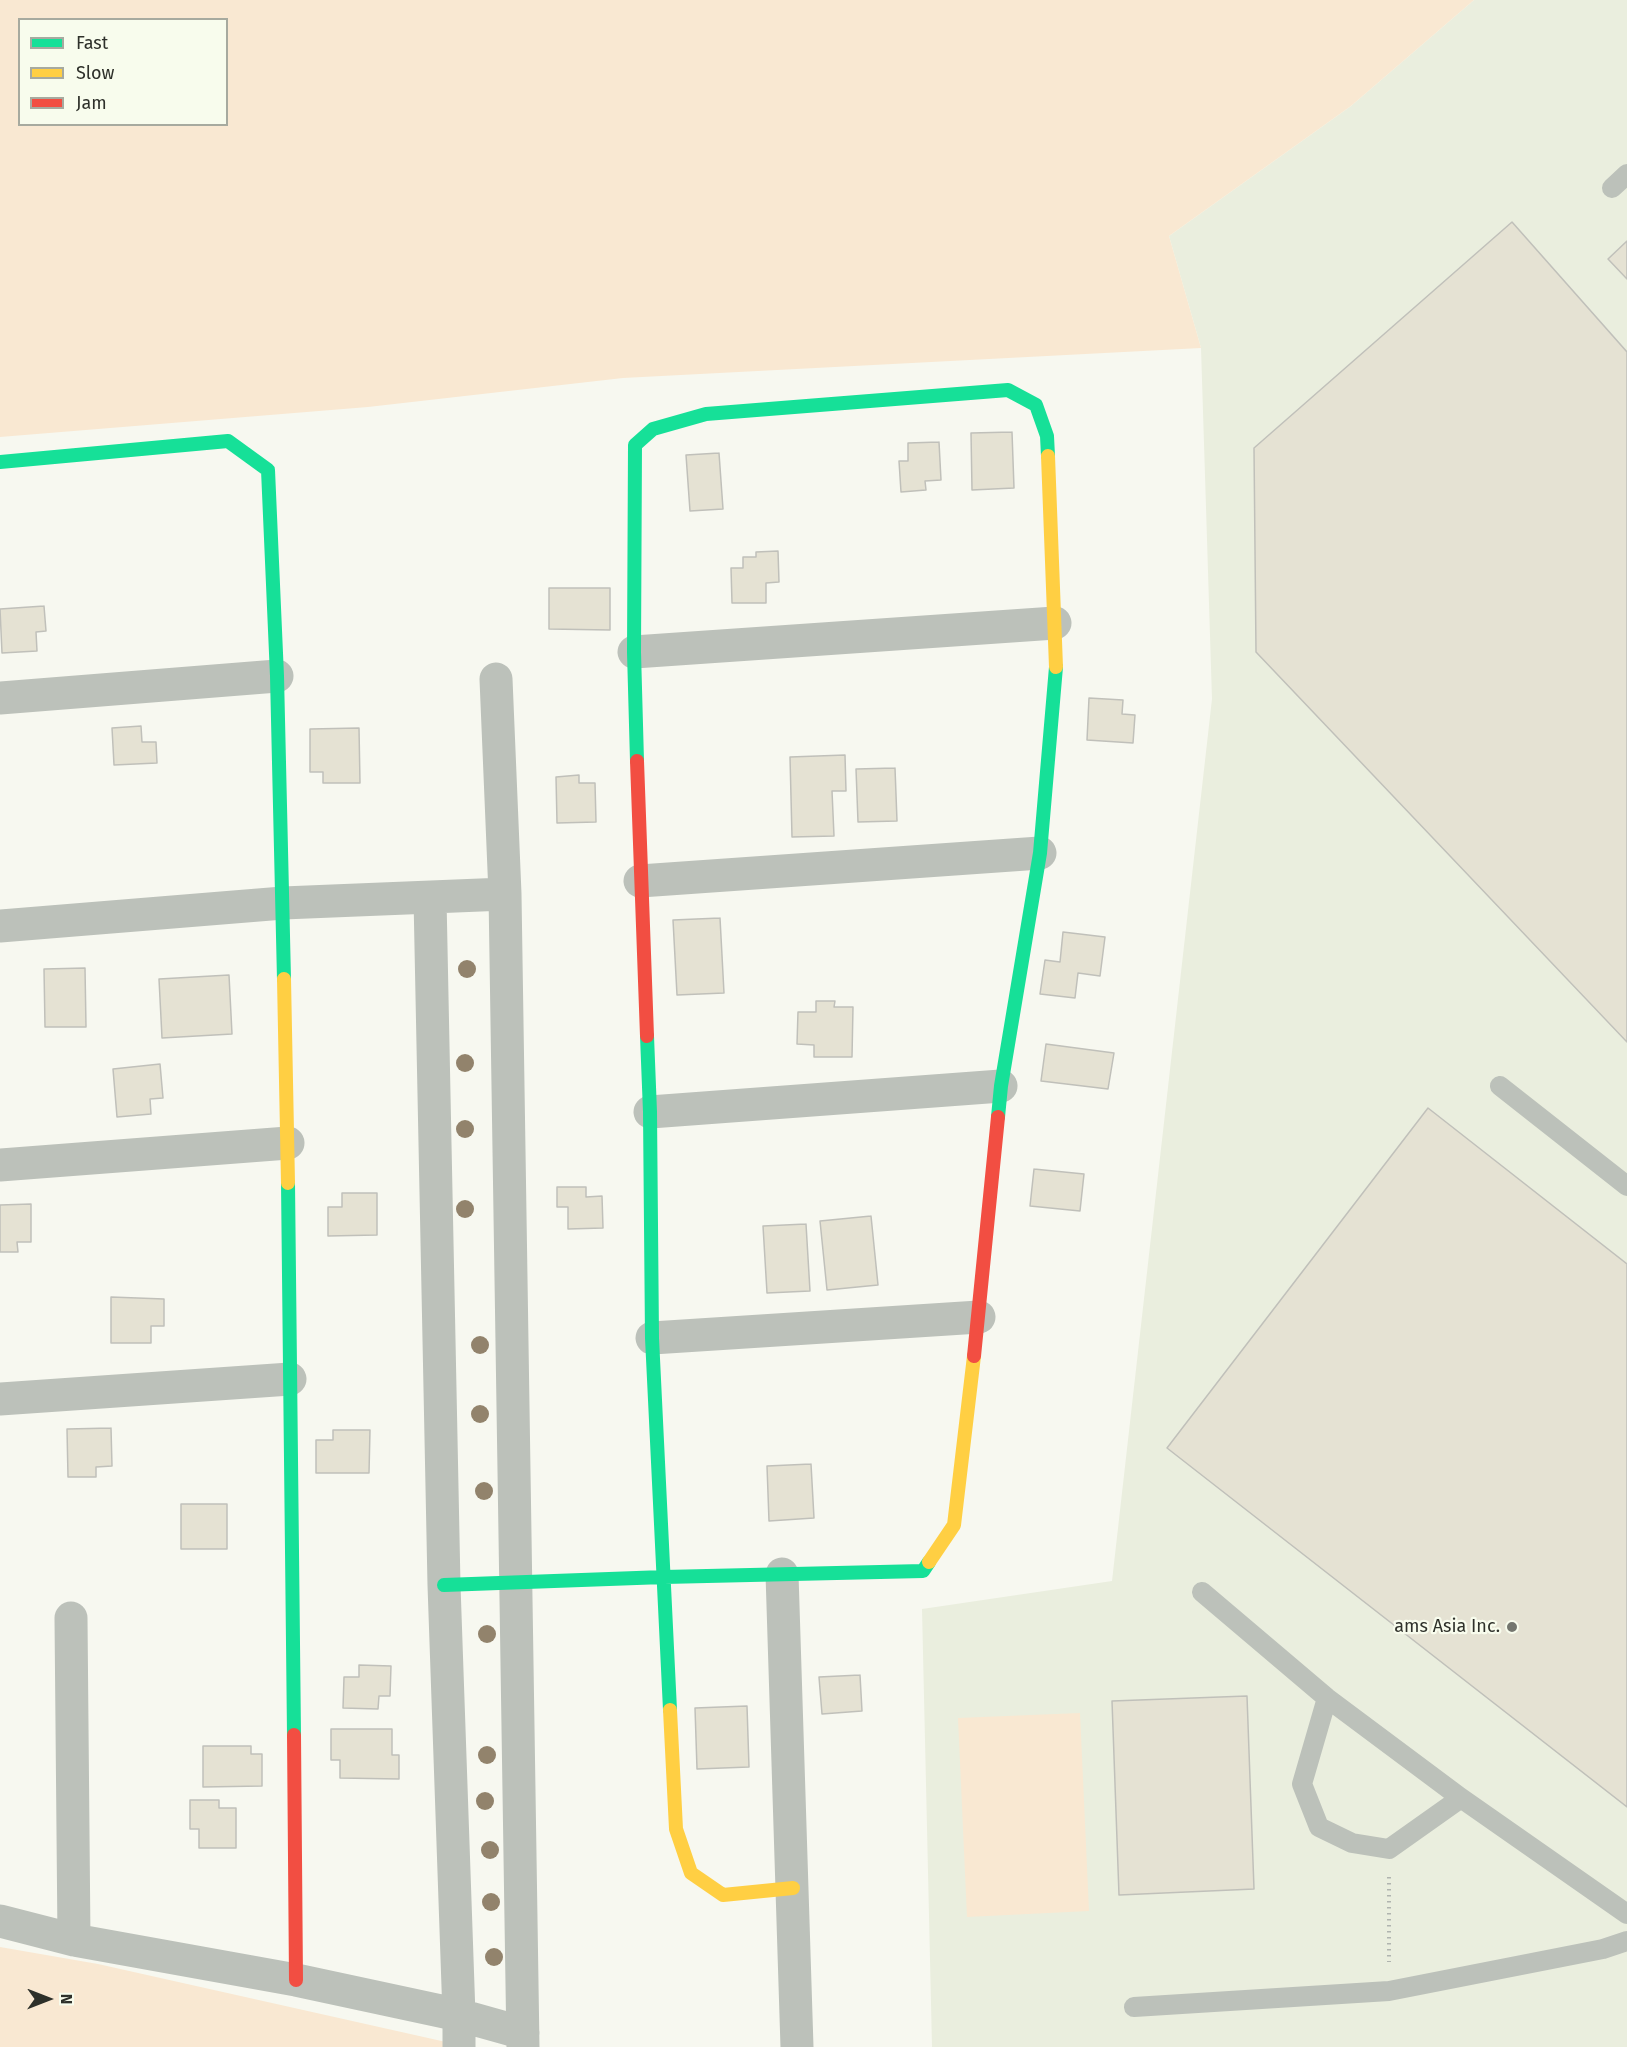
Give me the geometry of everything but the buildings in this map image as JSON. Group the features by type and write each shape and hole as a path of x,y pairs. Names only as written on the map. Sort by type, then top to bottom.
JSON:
{"street":[{"path":"444,1585 664,1577 923,1571 954,1525 979,1317 1001,1086 1040,853 1056,668 1047,436 1036,405 1008,390 706,414 653,429 635,445 634,652 640,881 650,1112 652,1338 664,1577 676,1829 691,1873 723,1895 794,1888"},
{"path":"0,462 228,441 268,470 277,676 288,1143 296,1980"},
{"path":"634,652 1055,623"},
{"path":"0,698 277,676"},
{"path":"0,1921 74,1940 296,1980 459,2015 523,2040 505,894 495,679"},
{"path":"640,881 1040,853"},
{"path":"0,926 283,903 505,894"},
{"path":"430,898 444,1585 459,2047"},
{"path":"650,1112 1001,1086"},
{"path":"0,1165 288,1143"},
{"path":"652,1338 979,1317"},
{"path":"0,1399 290,1379"},
{"path":"782,1574 794,1888 797,2047"},
{"path":"71,1618 74,1940"}],"lane":[{"path":"1612,188 1627,174"},
{"path":"1500,1086 1627,1186"},
{"path":"1202,1592 1327,1698 1461,1798 1627,1914"},
{"path":"1327,1698 1302,1784 1319,1827 1352,1843 1389,1849 1461,1798"},
{"path":"1134,2007 1389,1991 1603,1949 1627,1941"}],"path":[{"path":"1389,1849 1389,1991"}],"shaded area":[{"path":"0,0 1474,0 1351,106 1169,236 1201,348 623,378 368,407 0,437"},
{"path":"1474,0 1627,0 1627,2047 932,2047 922,1609 1112,1581 1212,699 1201,348 1169,236 1351,106"},
{"path":"1080,1713 1089,1911 967,1917 958,1718"},
{"path":"0,1947 98,1964 446,2042 446,2047 0,2047"}],"traffic: fast":[{"path":"637,761 634,652 635,445 653,429 706,414 1008,390 1036,405 1047,436 1048,456"},
{"path":"0,462 228,441 268,470 277,676 284,979"},
{"path":"998,1117 1001,1086 1040,853 1056,667"},
{"path":"647,1036 652,1338 670,1710"},
{"path":"288,1183 294,1735"},
{"path":"444,1585 923,1571 929,1562"}],"traffic: slow":[{"path":"1048,456 1056,667"},
{"path":"284,979 288,1183"},
{"path":"929,1562 954,1525 974,1356"},
{"path":"670,1710 676,1829 691,1873 723,1895 793,1888"}],"traffic: jam":[{"path":"637,761 647,1036"},
{"path":"974,1356 998,1117"},
{"path":"294,1735 296,1980"}],"place":[{"name":"ams Asia Inc.","path":"1512,1627"}]}
